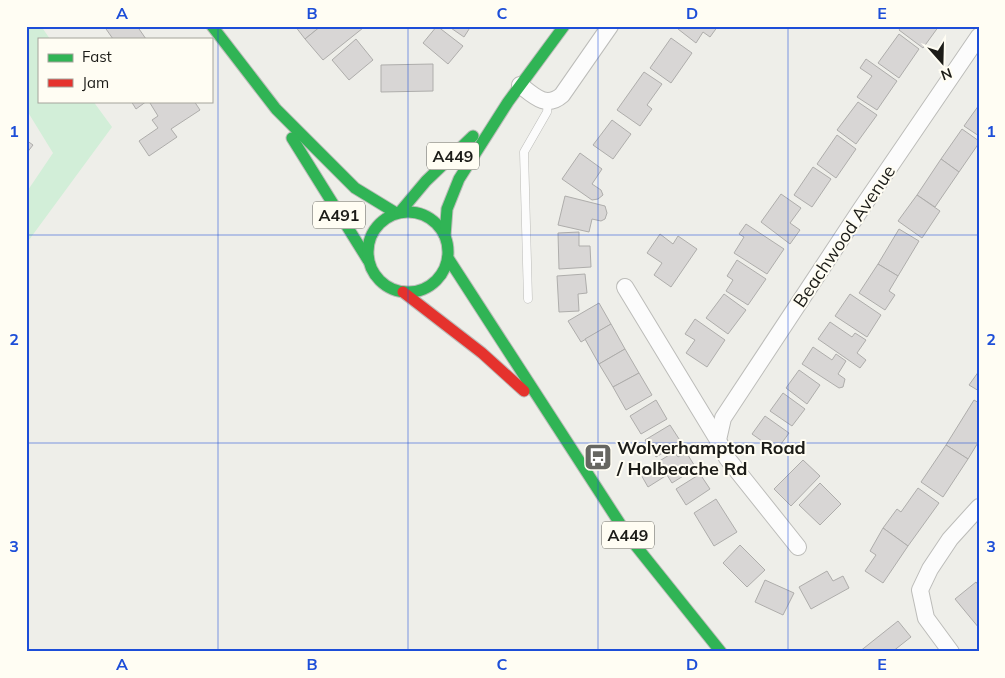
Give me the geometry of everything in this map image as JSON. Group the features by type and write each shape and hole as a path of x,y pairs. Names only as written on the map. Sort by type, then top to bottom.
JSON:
{"highway":[{"name":"A491","path":"212,26 276,109 355,188 398,213"},
{"name":"A449","path":"445,236 447,209 451,194 508,102 564,26"},
{"name":"A449","path":"398,213 426,181 508,102"},
{"name":"A491","path":"276,109 315,178 368,260"},
{"path":"418,212 430,217 445,236 448,258 443,272 432,284 418,291 403,292 387,286 375,275 368,260 369,242 376,226 398,213 418,212"},
{"name":"A449","path":"448,258 491,320 546,410 628,536 721,652"},
{"name":"A449","path":"403,292 482,353 546,410"}],"street":[{"path":"520,85 539,99 548,103 562,95 610,26"},
{"name":"Beachwood Avenue","path":"718,440 723,418 861,209 979,36"},
{"path":"625,287 727,458 798,547"},
{"path":"951,652 926,618 920,590 930,569 950,539 979,507"}],"lane":[{"path":"528,298 524,152 547,112 548,103"}],"green space":[{"path":"26,26 41,26 49,38 38,38 38,102 94,102 112,127 26,244 26,193 53,153 26,109"}],"building":[{"path":"104,26 137,26 145,38 112,38"},
{"path":"295,26 321,26 305,39"},
{"path":"321,26 361,26 363,28 323,60 305,39"},
{"path":"437,26 463,46 448,64 423,43"},
{"path":"448,26 471,26 464,37"},
{"path":"680,26 718,26 710,37 703,32 696,43 678,29"},
{"path":"902,26 939,26 923,48 899,30"},
{"path":"899,34 919,49 899,78 878,63"},
{"path":"671,38 692,53 671,83 650,68"},
{"path":"356,39 373,60 349,80 332,60"},
{"path":"866,59 897,81 877,110 857,97 872,76 860,68"},
{"path":"433,64 433,91 381,92 381,65"},
{"path":"644,72 662,84 647,105 652,109 640,126 617,110"},
{"path":"132,102 146,102 136,109"},
{"path":"195,102 200,110 171,129 177,137 149,156 139,141 158,128 152,120 158,116 150,103"},
{"path":"858,102 877,115 856,144 837,130"},
{"path":"979,105 979,136 964,126"},
{"path":"612,120 631,134 613,159 593,145"},
{"path":"962,129 979,141 979,143 959,172 941,159"},
{"path":"837,135 856,149 836,178 817,164"},
{"path":"26,140 33,145 26,154"},
{"path":"580,153 602,169 592,184 601,190 603,195 598,199 592,200 562,179"},
{"path":"941,159 959,172 935,207 917,195"},
{"path":"813,167 831,179 812,207 794,195"},
{"path":"781,194 801,208 790,223 800,230 790,244 761,222"},
{"path":"917,195 940,211 922,238 898,221"},
{"path":"565,196 605,206 607,213 605,219 601,221 592,219 589,232 558,225"},
{"path":"746,224 784,249 767,274 734,253 744,237 739,234"},
{"path":"899,229 919,241 898,276 878,264"},
{"path":"579,232 579,246 590,246 591,267 559,269 558,233"},
{"path":"660,234 673,244 678,236 697,249 671,287 654,275 662,263 647,253"},
{"path":"737,260 766,279 748,305 726,291 733,280 727,276"},
{"path":"878,264 898,276 889,291 895,295 885,310 859,293"},
{"path":"585,274 587,293 578,294 579,311 559,312 557,276"},
{"path":"724,294 746,310 728,334 706,318"},
{"path":"850,294 881,315 867,337 835,316"},
{"path":"599,303 611,324 581,342 568,321"},
{"path":"695,319 725,340 707,367 686,353 695,340 685,334"},
{"path":"830,322 852,337 855,333 866,340 857,353 866,360 860,368 818,339"},
{"path":"611,324 625,349 599,364 585,339"},
{"path":"813,347 832,360 836,354 846,361 838,374 845,379 843,387 839,388 802,364"},
{"path":"625,349 639,373 613,387 599,364"},
{"path":"799,370 820,385 807,404 786,388"},
{"path":"979,371 979,391 969,385"},
{"path":"639,373 652,395 626,410 613,387"},
{"path":"783,393 805,409 792,426 770,411"},
{"path":"656,400 667,419 641,434 630,416"},
{"path":"974,400 979,403 979,441 968,459 946,445"},
{"path":"765,416 789,433 776,451 752,434"},
{"path":"670,425 681,442 656,457 645,440"},
{"path":"946,445 968,459 943,497 921,482"},
{"path":"674,452 678,457 686,452 696,468 672,483 667,475 648,487 640,473"},
{"path":"803,460 820,476 791,506 774,489"},
{"path":"700,474 710,489 686,505 676,489"},
{"path":"820,483 841,504 820,525 799,505"},
{"path":"918,488 939,503 908,546 883,528 897,509 901,512"},
{"path":"716,499 737,532 714,546 694,513"},
{"path":"883,528 908,546 883,583 865,571 876,555 870,551"},
{"path":"740,545 765,570 747,587 723,563"},
{"path":"827,571 833,581 843,576 849,588 811,609 799,587"},
{"path":"765,580 794,593 783,615 755,602"},
{"path":"976,582 979,586 979,628 955,599"},
{"path":"898,621 911,637 892,652 859,652"}],"traffic: fast":[{"path":"212,26 276,109 355,188 396,213"},
{"path":"445,236 447,209 459,179 508,102 564,26"},
{"path":"400,212 426,181 473,136"},
{"path":"292,138 368,260"},
{"path":"408,212 423,215 436,224 445,237 448,252 445,267 436,280 423,289 408,292 393,289 380,280 371,267 368,252 371,237 380,224 393,215 408,212"},
{"path":"448,258 628,536 721,652"}],"traffic: jam":[{"path":"403,292 482,353 524,391"}],"place":[{"name":"Wolverhampton Road / Holbeache Rd","path":"598,457"}]}
